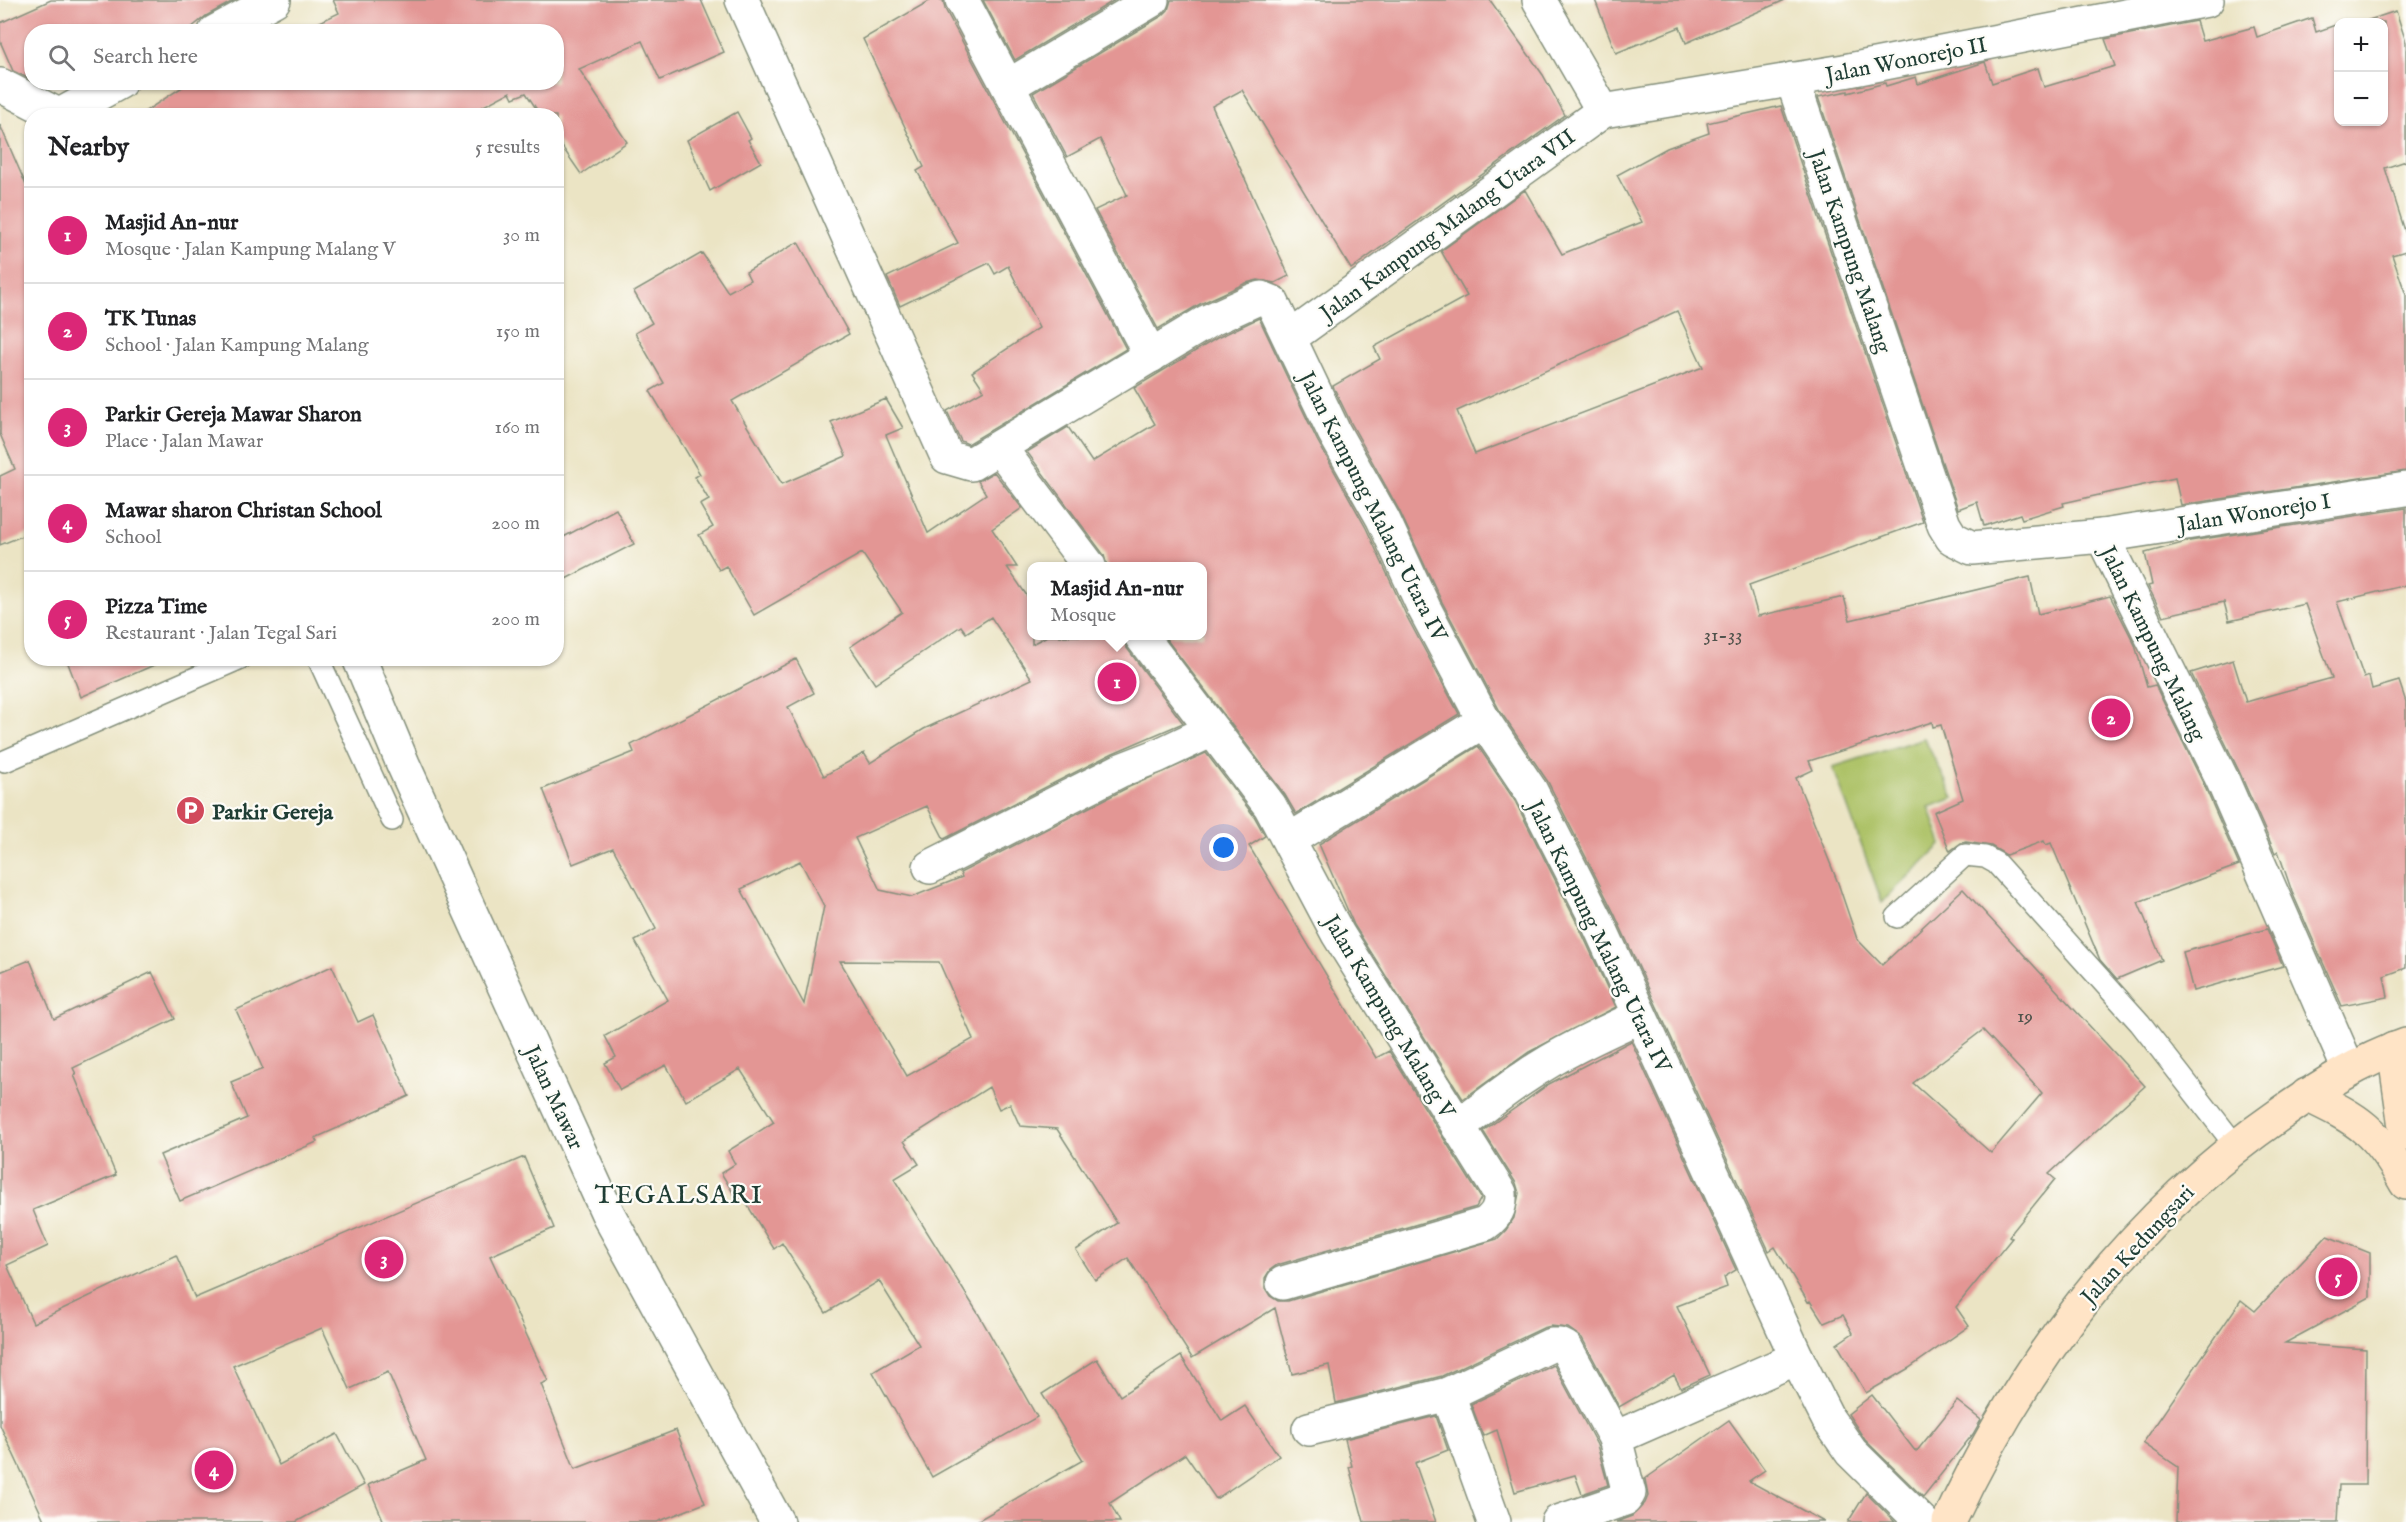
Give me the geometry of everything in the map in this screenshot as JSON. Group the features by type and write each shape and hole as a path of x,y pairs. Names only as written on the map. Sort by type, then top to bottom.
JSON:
{"street":[{"path":"230,24 274,0"},
{"name":"Jalan Kampung Malang Utara IV","path":"742,0 947,457 971,464 1208,321 1262,298 1272,302 1291,337 1307,377 1334,432 1383,519 1424,608 1484,721 1530,791 1597,921 1797,1358 1828,1419 1851,1452 1922,1522"},
{"path":"962,0 1151,356"},
{"path":"1008,86 1152,0"},
{"path":"1539,0 1603,111"},
{"name":"Jalan Wonorejo II","path":"1603,111 1844,71 2207,0"},
{"name":"Jalan Kampung Malang","path":"1792,79 1944,525 1952,538 1972,548 2102,536 2222,779 2349,1070"},
{"path":"0,85 46,108"},
{"path":"73,108 105,90"},
{"name":"Jalan Kampung Malang Utara VII","path":"1291,337 1603,111"},
{"path":"1000,448 1085,562"},
{"name":"Jalan Wonorejo I","path":"2102,536 2406,489"},
{"name":"Jalan Kampung Malang V","path":"1144,640 1270,806 1338,933 1500,1193 1501,1205 1493,1218 1485,1224 1283,1283"},
{"name":"Jalan Mawar","path":"362,666 403,764 608,1214 777,1522"},
{"path":"1289,840 1484,721"},
{"path":"930,867 1121,771 1212,730"},
{"path":"1458,1127 1524,1077 1555,1058 1582,1042 1641,1016"},
{"path":"2400,1047 2406,1134"},
{"name":"Jalan Kedungsari","path":"1949,1522 1970,1477 2028,1379 2092,1288 2160,1213 2235,1145 2307,1095 2349,1070 2400,1047"},
{"path":"2307,1095 2344,1113 2371,1131 2391,1156 2406,1183"},
{"path":"1309,1429 1448,1394 1551,1345 1560,1345 1566,1348 1616,1438 1629,1493 1624,1500 1558,1522"},
{"path":"1616,1438 1797,1358"},
{"path":"1448,1394 1494,1522"}],"lane":[{"path":"5,761 223,666"},
{"path":"322,666 392,820"},
{"path":"1897,917 1965,855 1985,857 1996,863 2140,1023 2235,1145"}],"green space":[{"path":"1924,738 1954,798 1929,807 1942,844 1882,902 1833,767"}],"building":[{"path":"51,0 235,0 196,24 24,24 24,76 13,71 0,41 0,23"},
{"path":"333,0 701,0 724,52 660,80 642,41 579,69 627,142 581,174 564,150 564,108 536,108 526,93 513,98 510,92 480,108 150,108 178,90 564,90 564,24 316,24 339,13"},
{"path":"931,0 943,0 945,9 1126,349 968,444 961,441 947,411 984,390 972,372 1039,328 1008,266 995,274 989,263 900,306 887,277 958,243 917,171 924,167 863,39"},
{"path":"983,0 1115,0 1015,60"},
{"path":"1171,0 1490,0 1543,75 1565,115 1351,269 1242,90 1212,106 1289,276 1275,283 1258,280 1246,283 1200,304 1158,329 1095,210 1127,195 1100,139 1067,157 1033,93 1162,16 1168,10"},
{"path":"1595,0 1785,0 1686,43 1680,27 1616,53"},
{"path":"2396,11 2406,42 2406,161 2385,168 2406,234 2406,251 2392,255 2406,295 2406,471 2181,505 2175,478 2063,503 2064,506 2022,519 2020,514 1984,526 1977,502 1958,509 1818,97 1848,91 1848,93 1885,83 1886,86 1916,77 1918,84 1985,62 1992,83 2038,68 2044,87 2115,66 2105,39 2196,21 2202,41 2254,27 2257,37 2312,18 2316,32 2334,25 2334,126 2388,126 2388,18 2375,18"},
{"path":"1781,106 1923,522 1749,585 1758,616 1844,597 1850,620 2030,577 2038,614 2110,596 2135,645 2147,687 2155,685 2205,787 2239,865 2138,902 2162,960 2117,979 2100,960 2051,843 2046,845 2044,841 2006,855 1991,846 1966,842 1950,851 1934,812 1963,799 1941,725 1933,727 1932,722 1809,761 1813,770 1796,778 1838,883 1857,939 1882,965 1963,889 2145,1086 2049,1174 2055,1179 2009,1236 2012,1238 1956,1307 1969,1326 1909,1368 1866,1393 1837,1344 1853,1333 1843,1315 1824,1323 1810,1301 1808,1302 1775,1247 1769,1251 1614,913 1548,782 1500,711 1441,600 1399,510 1333,386 1380,359 1374,347 1467,296 1441,251 1525,190 1562,254 1642,222 1617,175 1667,148 1709,133 1707,123","holes":["1677,311 1703,367 1475,454 1457,411","1983,1030 2042,1093 1991,1153 1913,1083"]},
{"path":"737,112 751,138 748,140 761,162 710,191 687,140"},
{"path":"0,125 24,180 24,535 0,545 0,476 15,469 0,434"},
{"path":"798,242 849,334 732,401 782,484 846,456 831,422 886,399 903,428 886,435 928,533 986,494 978,481 994,472 1022,508 992,529 1017,567 1007,567 1027,596 1027,640 1032,640 1032,644 1040,640 1124,640 1126,647 1183,723 1113,753 944,839 927,806 855,838 880,890 912,897 962,877 960,873 1129,787 1206,753 1254,816 1265,836 1249,846 1376,1058 1389,1051 1481,1198 1476,1207 1277,1265 1265,1278 1265,1288 1270,1296 1278,1301 1288,1301 1497,1239 1514,1218 1519,1193 1516,1183 1483,1131 1549,1084 1631,1041 1736,1270 1724,1277 1727,1287 1677,1306 1710,1375 1681,1388 1674,1375 1619,1407 1582,1338 1568,1328 1551,1326 1442,1376 1336,1403 1329,1365 1292,1374 1275,1308 1192,1358 1128,1258 1095,1280 1076,1250 1117,1223 1057,1129 1020,1126 1010,1104 999,1109 989,1087 904,1141 919,1164 894,1179 979,1315 1037,1417 932,1477 873,1372 919,1345 879,1281 826,1313 782,1243 774,1249 742,1196 737,1199 721,1173 735,1164 728,1151 774,1122 740,1069 686,1101 666,1065 620,1090 605,1063 616,1057 605,1036 668,1000 635,941 656,929 613,848 573,864 543,789 634,752 631,745 796,659 814,693 788,707 824,776 864,753 870,763 924,729 1032,679 991,617 966,633 961,626 875,684 850,647 902,612 862,553 754,615 726,566 719,570 699,535 713,527 700,505 709,500 695,477 700,474 650,391 664,383 635,333 652,323 634,292 702,253 728,292 750,280 746,272","holes":["800,861 824,906 804,1004 741,889","840,961 939,962 973,1039 907,1076"]},
{"path":"1259,318 1317,440 1366,528 1407,617 1459,714 1296,814 1285,795 1167,640 1207,640 1207,562 1106,562 1104,555 1027,452 1068,427 1092,462 1155,424 1134,388 1217,338"},
{"path":"2406,508 2406,585 2337,602 2364,678 2369,676 2372,689 2399,681 2406,702 2406,968 2384,976 2388,997 2342,1006 2292,892 2278,851 2275,853 2239,771 2191,673 2233,660 2246,702 2332,678 2305,604 2229,621 2224,602 2163,616 2148,586 2152,585 2145,553 2190,541"},
{"path":"616,509 634,544 564,580 564,537"},
{"path":"69,666 152,666 81,697"},
{"path":"1478,746 1515,801 1580,929 1616,1007 1529,1052 1463,1099 1354,925 1319,844"},
{"path":"2267,929 2283,966 2193,991 2183,952"},
{"path":"30,960 54,1019 152,972 175,1019 73,1068 116,1175 33,1210 48,1246 7,1265 33,1323 176,1255 195,1298 524,1157 554,1228 490,1256 548,1381 541,1384 575,1469 676,1430 705,1503 657,1522 384,1522 368,1485 426,1460 388,1372 350,1389 322,1328 233,1366 279,1465 337,1434 364,1485 296,1522 45,1522 0,1425 0,972"},
{"path":"332,966 358,1022 373,1015 409,1096 315,1138 317,1142 180,1201 160,1155 247,1118 231,1082 263,1069 236,1010"},
{"path":"2327,1236 2370,1253 2370,1297 2285,1343 2366,1349 2365,1485 2339,1485 2337,1522 2176,1522 2178,1467 2143,1443 2241,1300 2255,1311"},
{"path":"1181,1356 1222,1421 1245,1406 1279,1456 1216,1499 1185,1454 1110,1503 1120,1522 975,1522 1083,1460 1042,1394 1097,1359 1120,1396"},
{"path":"1554,1365 1597,1445 1608,1485 1582,1494 1575,1475 1515,1492 1497,1430 1483,1436 1471,1404"},
{"path":"1872,1395 1916,1452 1957,1401 1981,1420 1973,1434 1923,1497 1865,1440 1848,1414"},
{"path":"1436,1416 1448,1450 1415,1463 1436,1522 1364,1522 1349,1467 1352,1466 1345,1439"},
{"path":"1729,1420 1765,1470 1749,1481 1824,1522 1616,1522 1632,1516 1645,1503 1648,1496 1645,1479"},
{"path":"1866,1493 1895,1522 1848,1522"}],"place":[{"name":"Masjid An-nur","path":"1117,682"},
{"name":"TK Tunas","path":"2111,718"},
{"name":"Parkir Gereja","path":"191,811"},
{"name":"Parkir Gereja Mawar Sharon","path":"384,1259"},
{"name":"Pizza Time","path":"2338,1277"},
{"name":"Mawar sharon Christan School","path":"214,1470"}],"district":[{"name":"TEGALSARI","path":"679,1194"}]}
